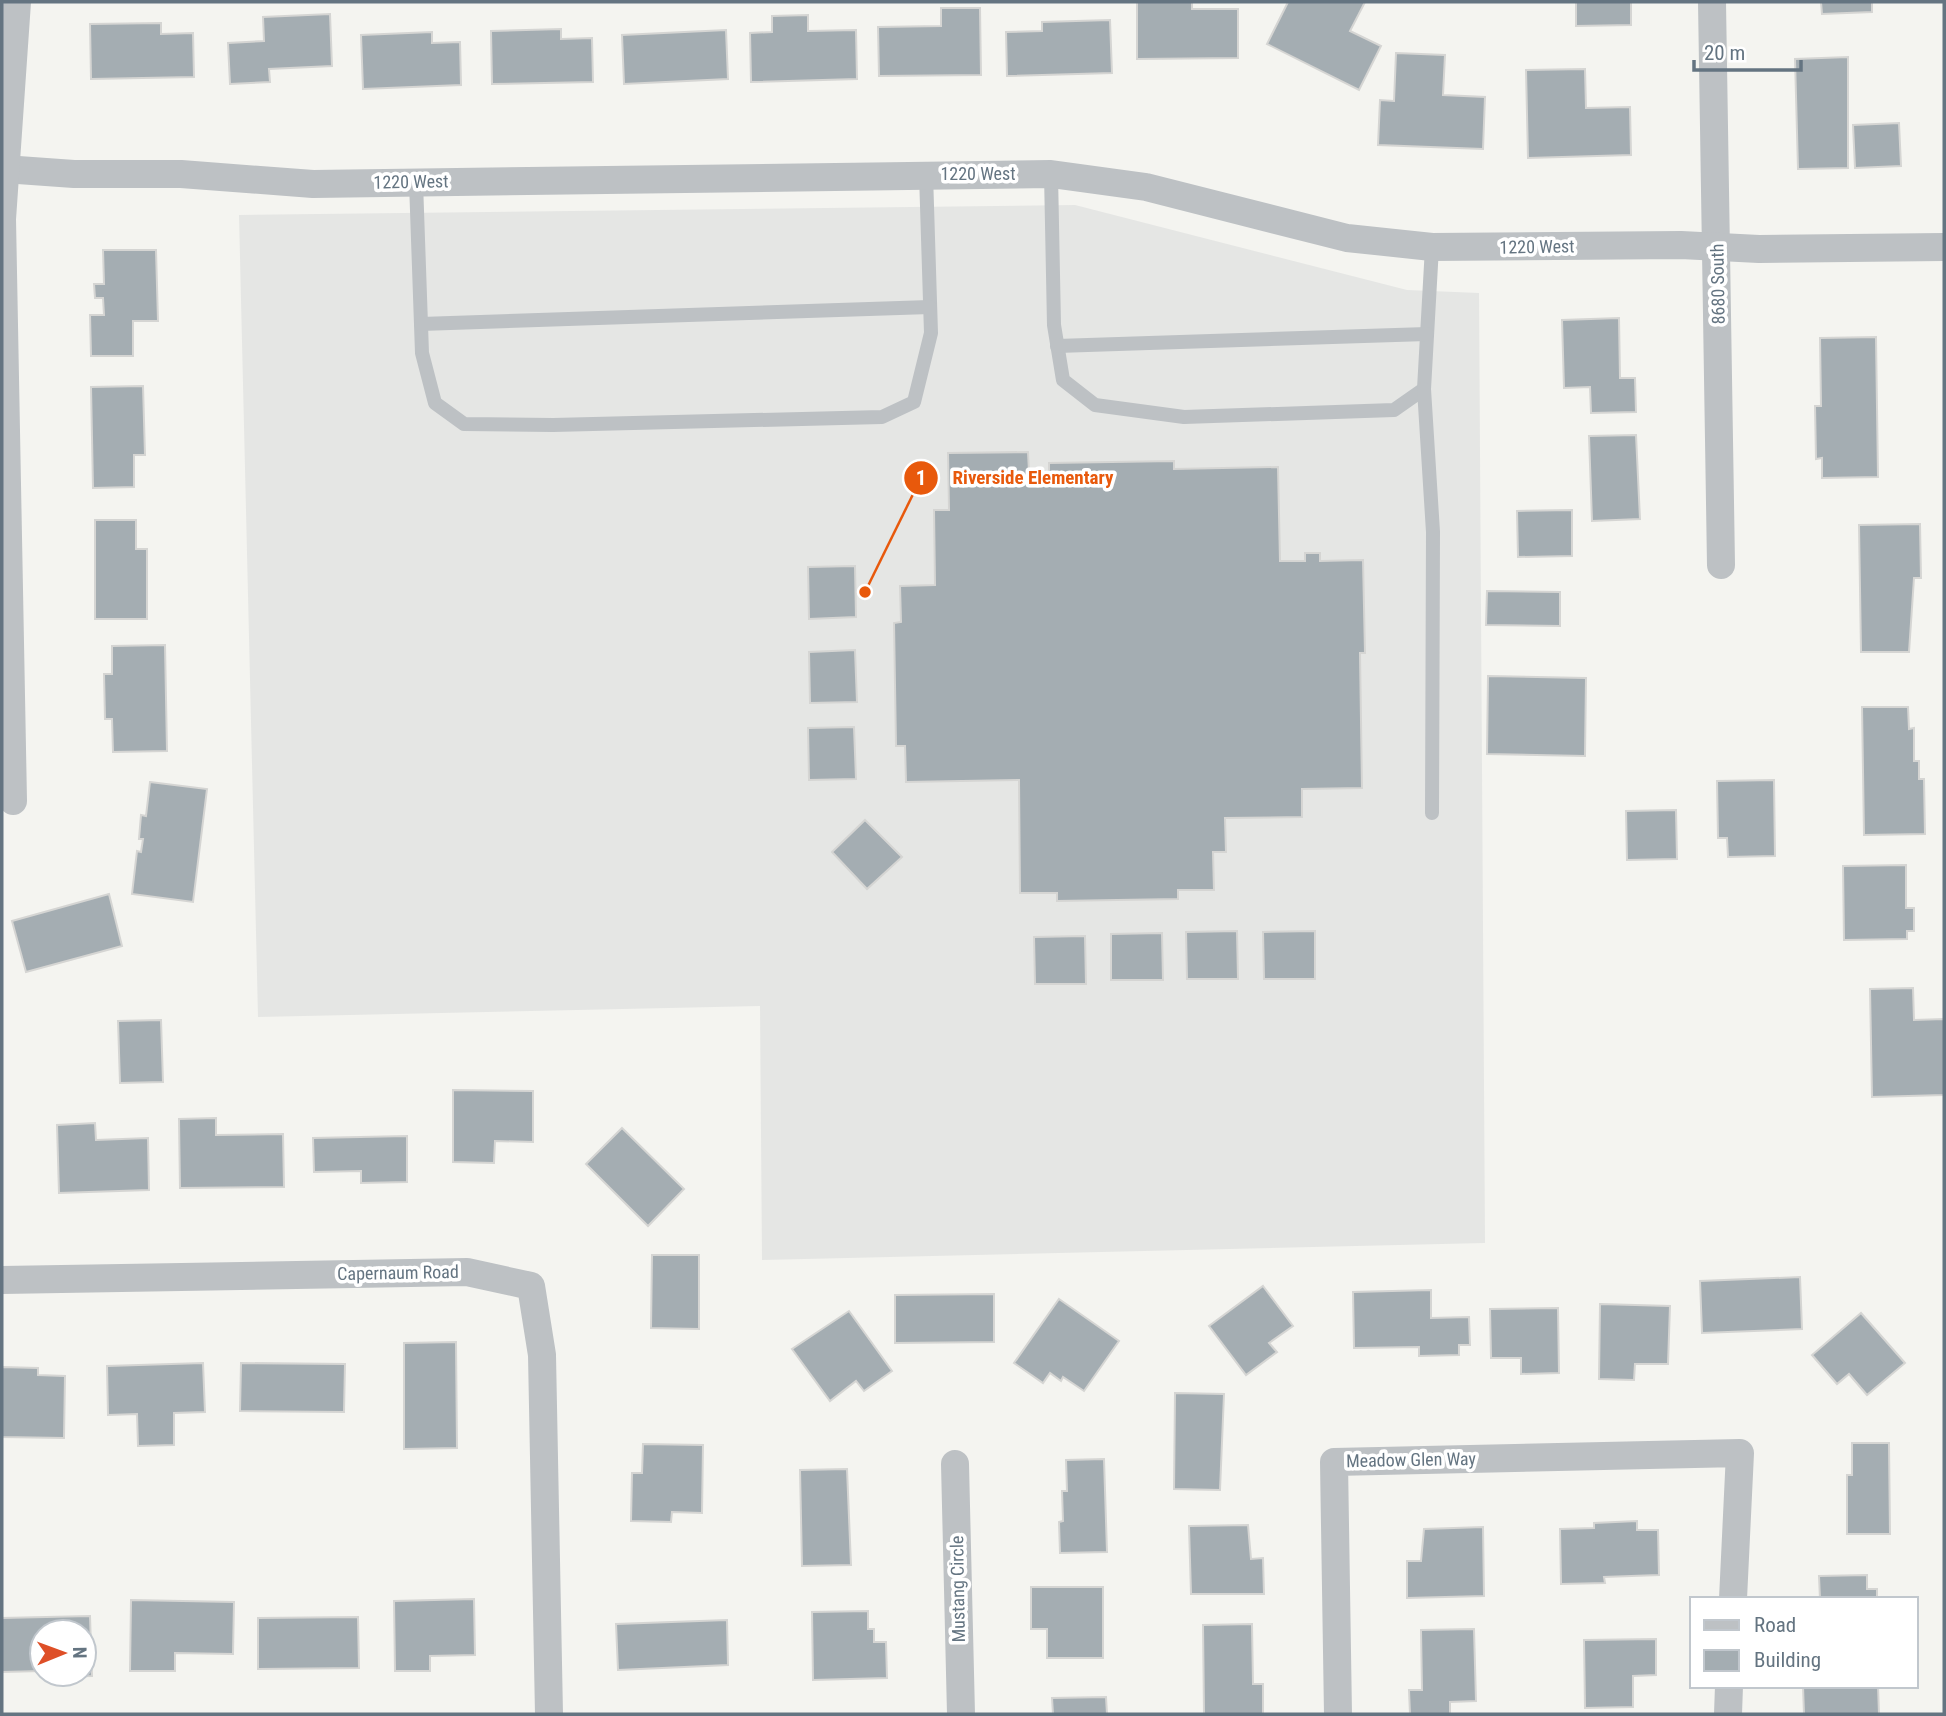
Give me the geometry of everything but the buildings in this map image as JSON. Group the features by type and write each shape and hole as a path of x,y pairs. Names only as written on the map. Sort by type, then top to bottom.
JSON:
{"street":[{"path":"13,801 3,247 4,169 17,2"},
{"name":"8680 South","path":"1713,2 1721,565"},
{"name":"1220 West","path":"4,169 74,174 181,174 313,184 1051,174 1146,187 1347,238 1432,247 1944,247"},
{"name":"Capernaum Road","path":"2,1280 467,1272 531,1286 542,1355 549,1714"},
{"name":"Meadow Glen Way","path":"1338,1714 1334,1462 1740,1453 1733,1597"},
{"name":"Mustang Circle","path":"955,1464 961,1714"},
{"path":"1728,1714 1729,1688"}],"lane":[{"path":"416,182 422,353 435,402 464,424 792,422 882,417 914,402 931,333 926,174"},
{"path":"1051,174 1054,325 1063,380 1095,405 1184,417 1394,410 1424,389"},
{"path":"1432,247 1424,389 1433,532 1432,813"},
{"path":"421,324 930,307"},
{"path":"1057,346 1427,334"}],"shaded area":[{"path":"1075,205 1407,290 1479,293 1485,1243 762,1260 760,1006 258,1017 239,215"}],"place":[{"name":"Riverside Elementary","path":"865,592"}]}
